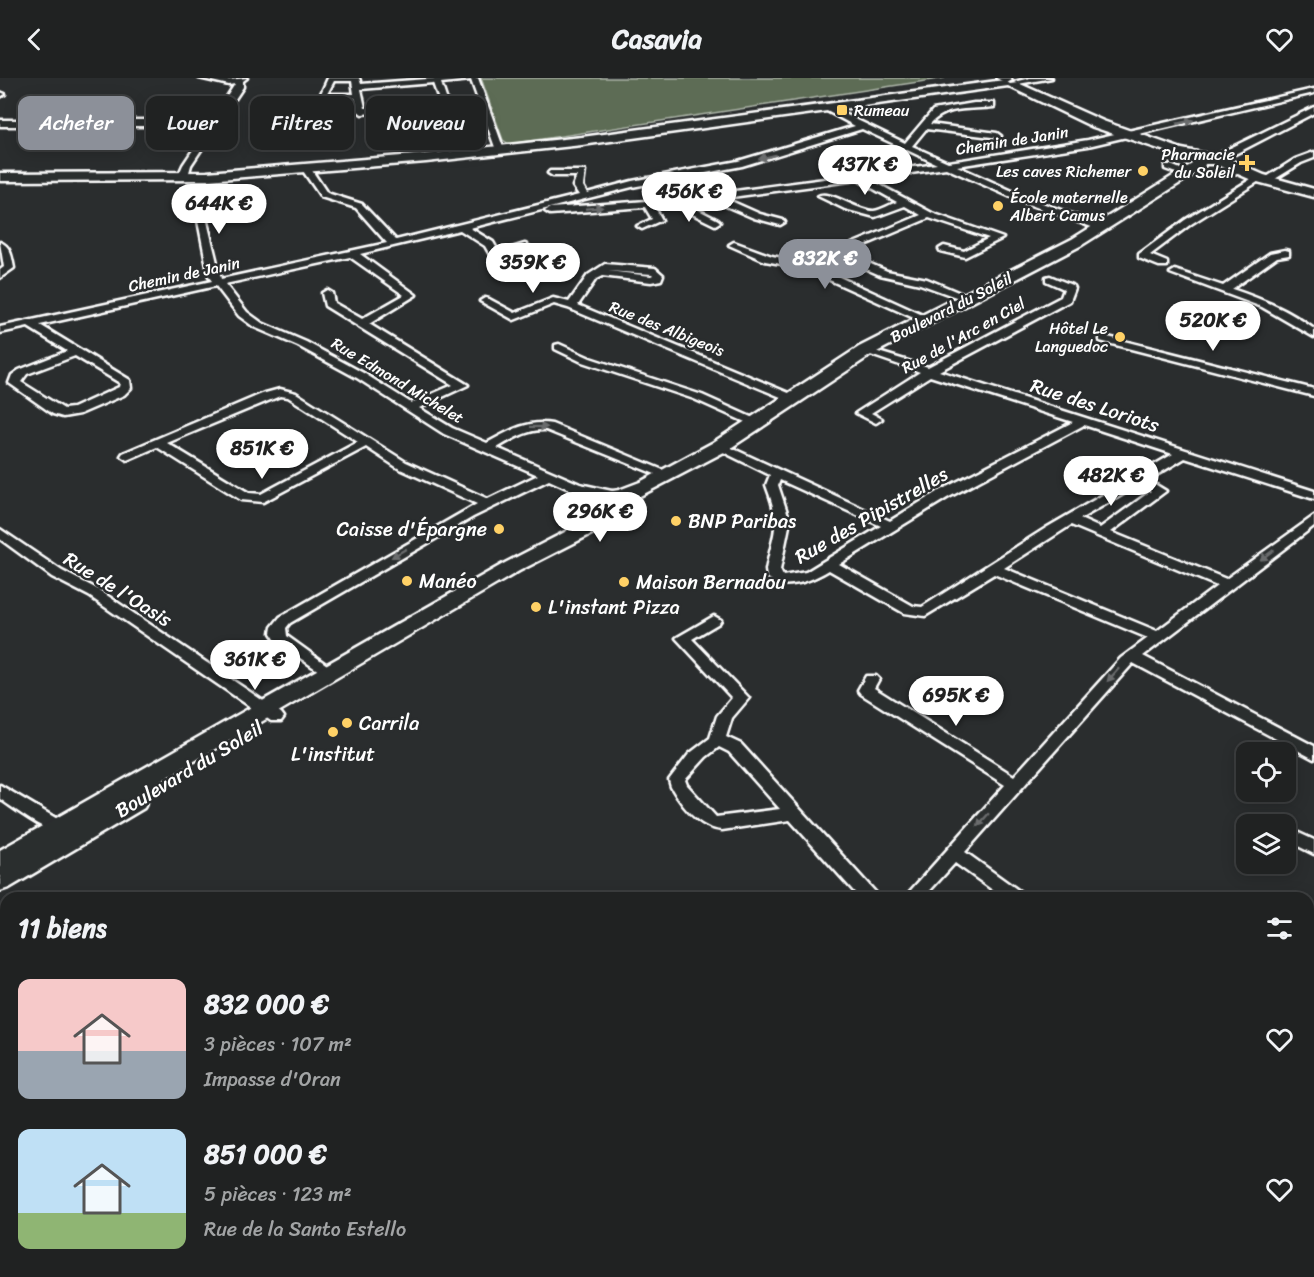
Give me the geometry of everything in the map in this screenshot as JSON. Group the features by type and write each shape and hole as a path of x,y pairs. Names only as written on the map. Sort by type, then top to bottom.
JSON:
{"main road":[{"path":"0,177 183,176 306,168 500,150 828,108 1009,82 1128,135 1211,164 1314,193"},
{"name":"Boulevard du Soleil","path":"611,505 708,458 719,447 865,351 1055,253 1211,164"},
{"name":"Boulevard du Soleil","path":"0,862 271,713 517,571 611,505 669,475 702,454 719,447"},
{"name":"Boulevard du Soleil","path":"0,881 82,833 271,713 329,673 512,567 530,560"}],"street":[{"path":"203,78 221,81 242,79 231,96"},
{"path":"436,81 443,101 436,105 362,111 358,91 436,81 473,78 500,150"},
{"path":"1009,82 1048,78"},
{"path":"221,81 234,92"},
{"name":"Chemin de Janin","path":"0,330 394,244 515,214 565,206 675,202 946,165 1088,143 1314,94"},
{"path":"906,147 936,112 974,105 991,105"},
{"path":"828,108 906,147 1024,200 1101,227"},
{"name":"Boulevard du Soleil","path":"1211,164 1314,110"},
{"path":"0,123 146,123"},
{"path":"565,206 584,196 632,184 739,164 863,126"},
{"path":"923,126 997,136"},
{"path":"183,176 197,150"},
{"path":"1163,264 1143,256 1188,222 1263,179 1314,155"},
{"path":"1168,168 1211,164"},
{"path":"306,168 324,195 359,206 394,244"},
{"path":"553,173 582,173 578,186 584,196"},
{"path":"859,177 929,215 998,238 965,254 944,249"},
{"path":"823,196 848,207 875,214 906,202"},
{"path":"196,197 217,282"},
{"path":"714,197 757,216 780,222"},
{"path":"675,202 715,222"},
{"path":"642,226 657,220 648,204"},
{"path":"815,263 929,215"},
{"path":"462,227 489,244 493,251 501,255 525,247"},
{"path":"0,245 6,253 9,268 0,274"},
{"path":"734,245 757,256 786,264 805,265 925,320"},
{"path":"351,253 411,295 361,324"},
{"path":"1224,290 1274,255 1285,253"},
{"path":"859,261 884,273 928,283 967,298"},
{"name":"Rue des Albigeois","path":"601,273 592,278 572,306 792,398"},
{"path":"1175,273 1273,307 1314,334"},
{"name":"Rue de l'Arc en Ciel","path":"876,419 862,413 928,372 1066,299 1070,288 1050,279"},
{"name":"Rue Edmond Michelet","path":"217,282 243,314 258,325 342,365 448,431 576,487 611,505"},
{"path":"327,293 329,304 462,385 410,408"},
{"path":"485,301 514,317 553,301 572,306"},
{"path":"31,324 126,382 125,388 120,393 76,411 57,411 15,383 16,377 23,372 75,352"},
{"path":"1104,339 1314,393"},
{"path":"559,347 586,360 698,397 756,422"},
{"name":"Rue des Loriots","path":"865,351 1314,495"},
{"path":"127,456 280,392 292,395 402,465 487,504"},
{"name":"Rue des Pipistrelles","path":"777,472 772,485 780,504 783,524 780,545 771,565 778,579 792,582 811,575 942,495 1083,421"},
{"path":"486,448 528,427 538,425 669,475"},
{"path":"159,443 246,497 263,498 367,442"},
{"path":"719,447 891,526"},
{"path":"829,564 917,612 932,610 1070,520 1184,453"},
{"path":"329,673 282,639 278,633 279,627 285,620 487,504 548,475"},
{"path":"1100,534 1160,491 1139,480"},
{"name":"Rue Edmond Michelet","path":"576,487 611,505"},
{"path":"1070,520 1227,585"},
{"path":"919,892 1132,656 1314,520"},
{"name":"Rue de l'Oasis","path":"0,533 57,574 94,593 271,713"},
{"path":"995,568 1159,637"},
{"path":"714,620 682,638 741,698 725,716 717,741 708,747 677,780 679,787 712,823 722,824 796,816"},
{"path":"1132,656 1314,753"},
{"path":"872,679 866,690 1015,784"},
{"path":"717,741 728,742 735,748 865,892"},
{"path":"0,791 59,828 82,833"},
{"path":"1296,838 1314,848"},
{"path":"954,854 1008,892"}],"green space":[{"path":"481,78 945,78 509,144 503,140"}],"place":[{"name":"Rumeau","path":"842,110"},
{"name":"Pharmacie du Soleil","path":"1247,163"},
{"name":"Les caves Richemer","path":"1143,171"},
{"name":"École maternelle Albert Camus","path":"998,206"},
{"name":"Hôtel Le Languedoc","path":"1120,337"},
{"name":"BNP Paribas","path":"676,521"},
{"name":"Caisse d'Épargne","path":"499,529"},
{"name":"Manéo","path":"407,581"},
{"name":"Maison Bernadou","path":"624,582"},
{"name":"L'instant Pizza","path":"536,607"},
{"name":"Carrila","path":"347,723"},
{"name":"L'institut","path":"333,732"}]}
